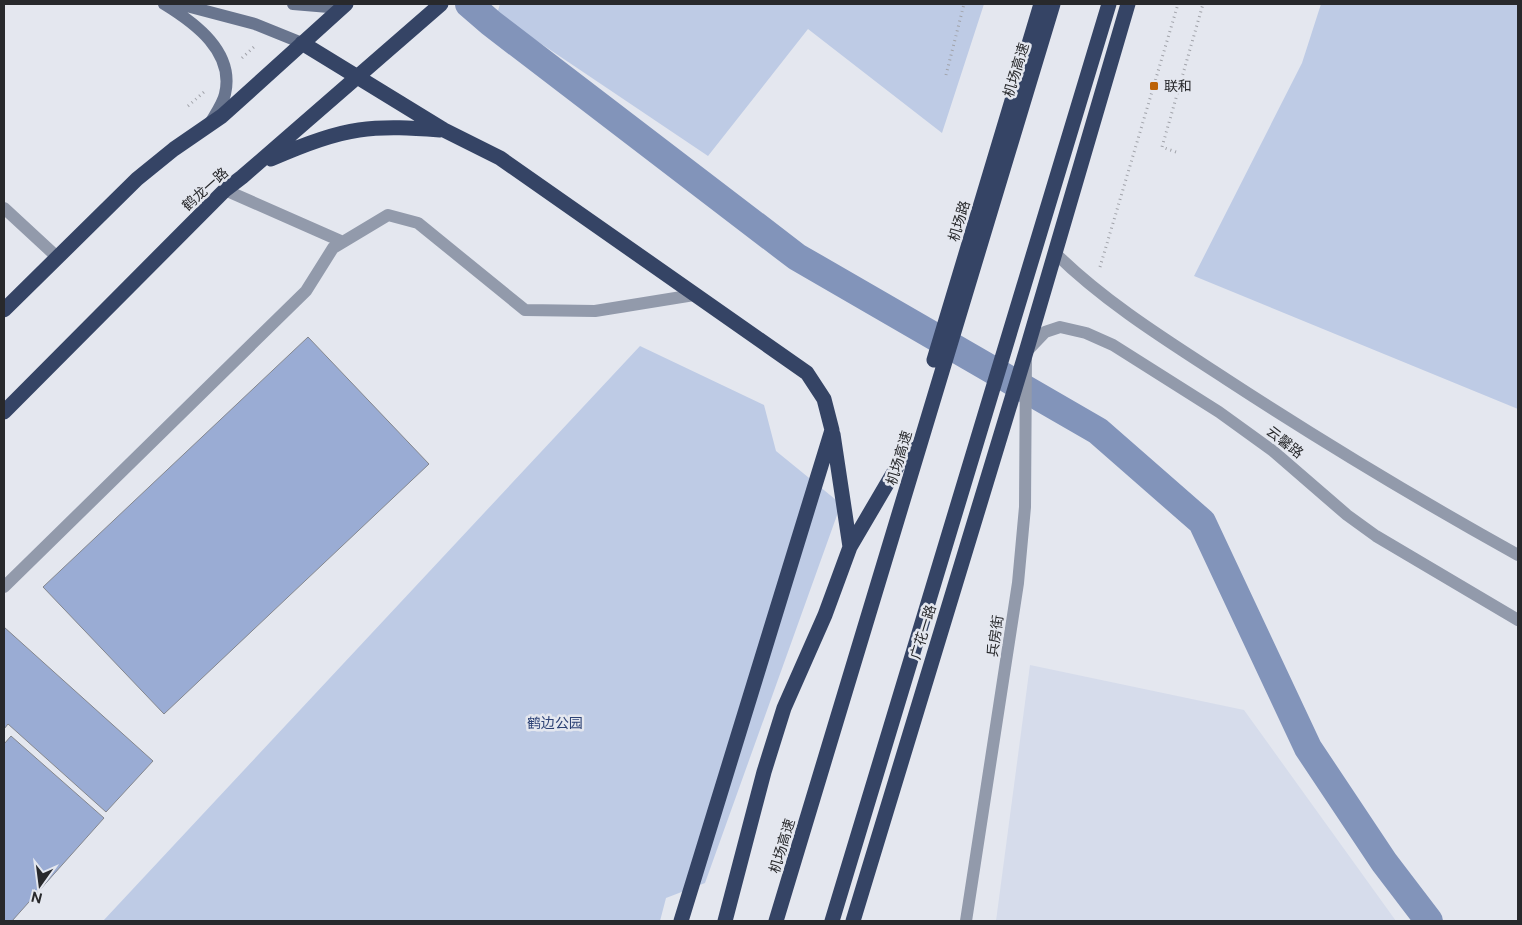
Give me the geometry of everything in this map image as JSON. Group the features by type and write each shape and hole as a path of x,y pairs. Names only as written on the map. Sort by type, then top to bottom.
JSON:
{"highway":[{"name":"鹤龙一路","path":"4,412 225,190 441,4"},
{"name":"机场路","path":"908,448 1041,4"},
{"name":"机场高速","path":"776,921 1053,4"},
{"path":"832,921 1108,4"},
{"path":"1026,353 1128,4"},
{"path":"4,310 137,179 222,116 344,6"},
{"path":"302,44 358,76 444,130 500,158 807,374 824,399 832,430 850,547"},
{"path":"242,177 262,163 292,149 358,130 396,127 444,130"},
{"name":"广花一路","path":"853,921 1026,353"},
{"path":"680,921 832,430"},
{"path":"725,921 764,772 784,708 825,615 850,547 908,448"},
{"path":"766,921 816,760 908,448"}],"street":[{"path":"164,4 191,21 208,38 223,61 225,95 209,125"},
{"path":"180,4 255,24 302,44"},
{"path":"293,4 344,6"},
{"path":"225,190 343,242"},
{"path":"4,208 57,256"},
{"path":"4,587 306,291 333,248 388,215 418,223 525,310 595,311 694,295"},
{"name":"云馨路","path":"1055,253 1093,289 1152,331 1325,443 1518,556"},
{"name":"云馨路","path":"1026,353 1045,332 1060,327 1086,333 1113,345 1219,412 1273,450 1347,516 1376,536 1518,620"},
{"name":"兵房街","path":"966,921 1018,583 1025,507 1026,353"}],"path":[{"path":"946,75 964,4"},
{"path":"1093,289 1178,4"},
{"path":"1176,152 1162,147 1204,4"},
{"path":"188,106 272,32"}],"shaded area":[{"path":"1030,665 1244,710 1396,921 996,921"}],"green space":[{"path":"500,4 984,4 942,133 808,29 708,156 497,14"},
{"path":"1321,4 1518,4 1518,409 1194,276 1302,63"},
{"name":"鹤边公园","path":"640,346 764,405 776,451 841,504 705,883 666,898 660,921 103,921"}],"building":[{"path":"308,337 429,464 164,714 43,587"},
{"path":"4,627 153,761 106,812 8,724 4,729"},
{"path":"11,736 104,818 12,921 4,921 4,744"}],"waterway":[{"path":"469,4 491,23 797,257 1098,431 1202,522 1308,748 1384,862 1429,921"}],"place":[{"name":"联和","path":"1154,86"}]}
